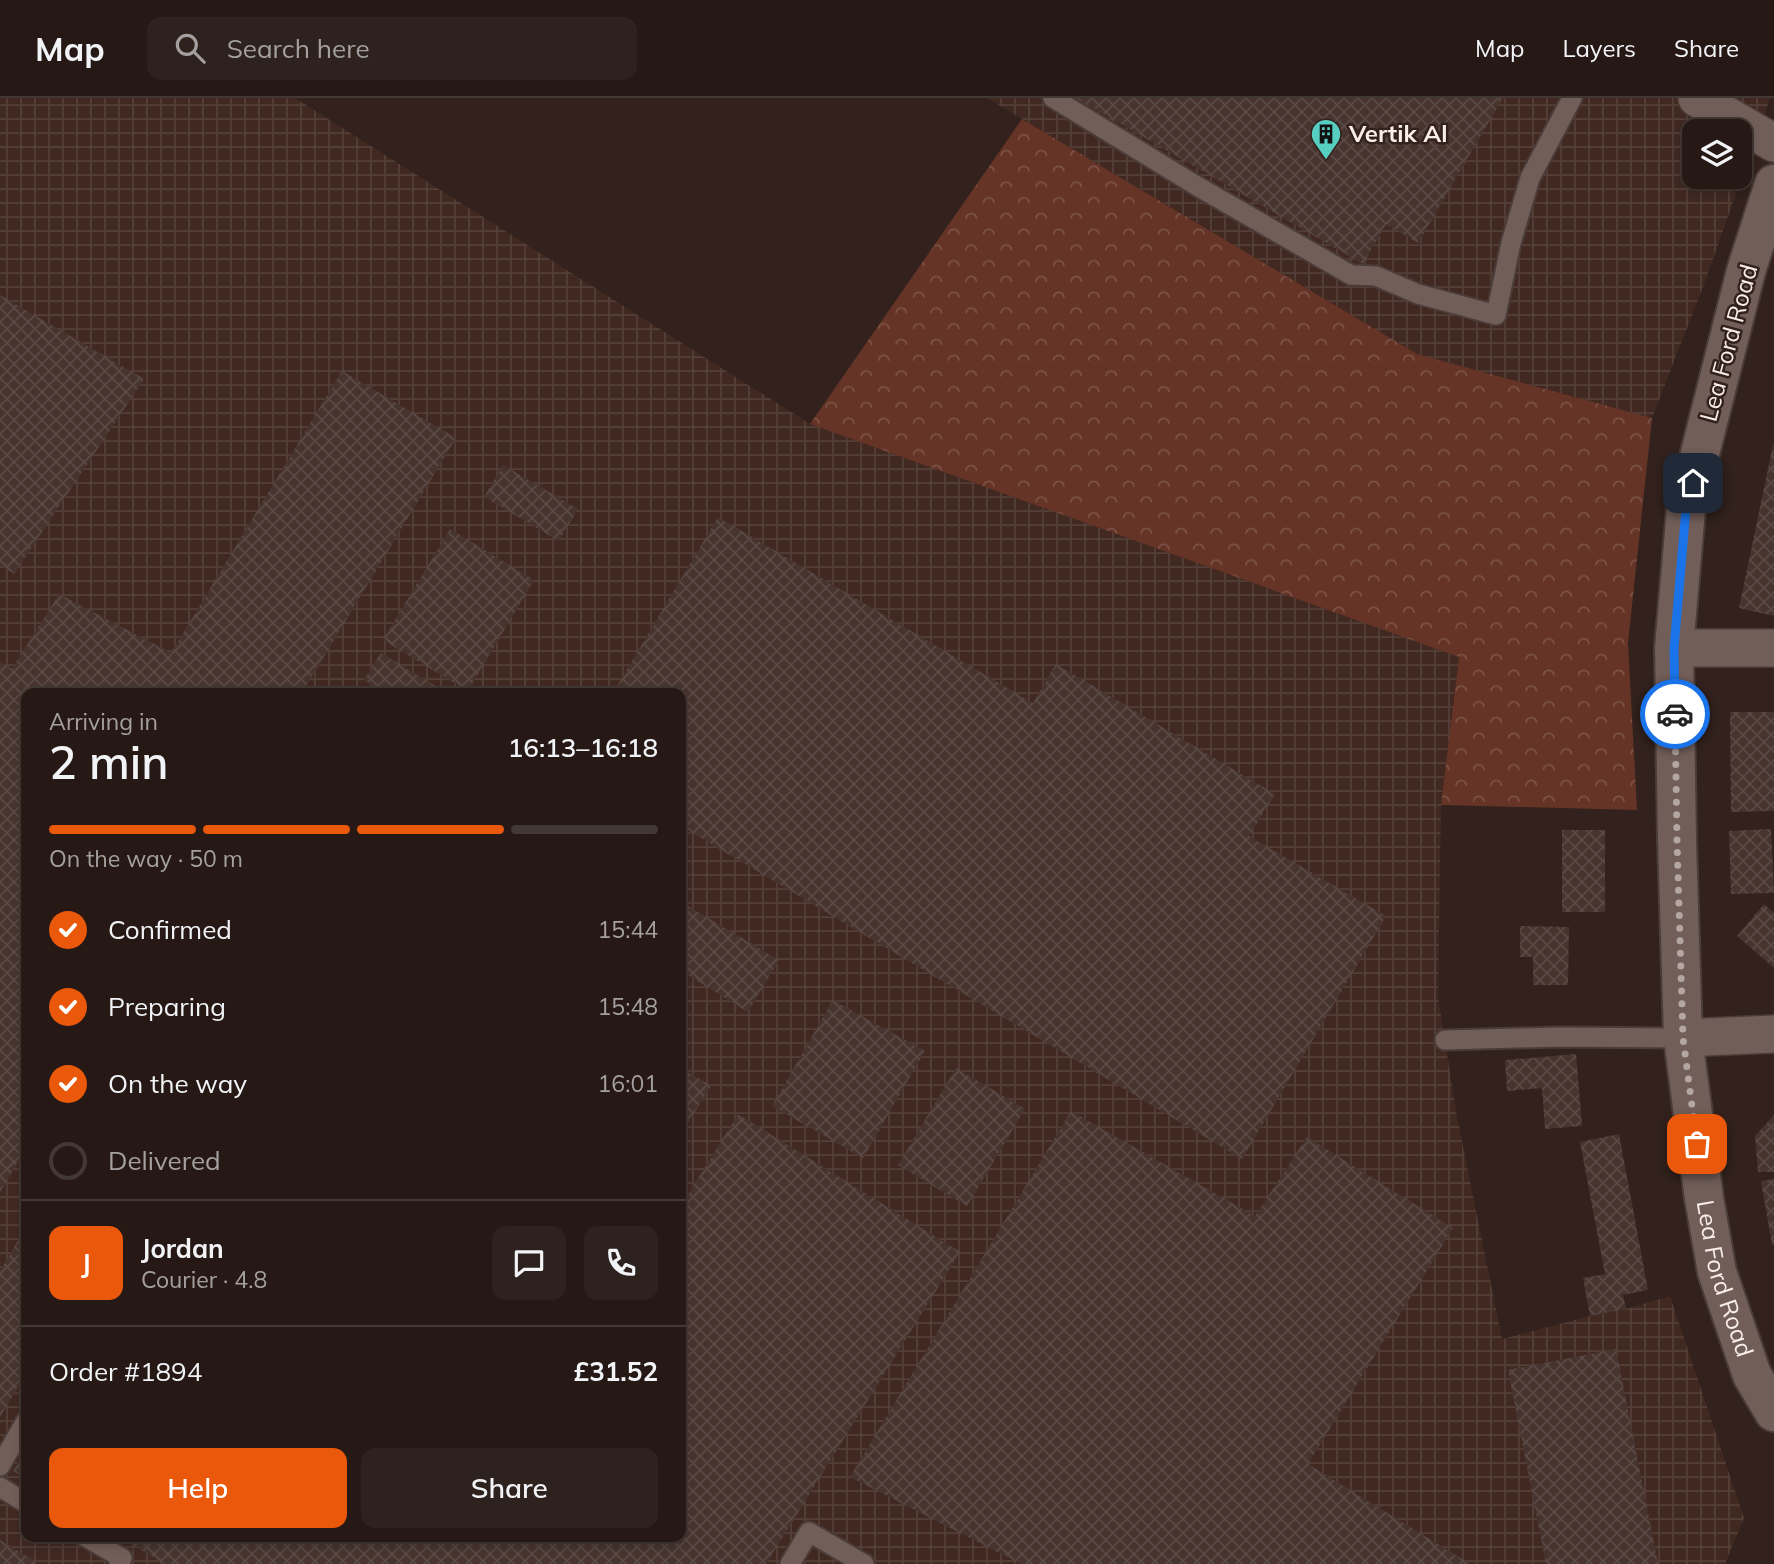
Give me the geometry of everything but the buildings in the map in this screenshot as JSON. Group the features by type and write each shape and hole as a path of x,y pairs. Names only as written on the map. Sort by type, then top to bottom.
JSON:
{"street":[{"path":"1697,98 1774,143"},
{"name":"Lea Ford Road","path":"1774,184 1746,271 1686,509 1674,648 1683,1038 1704,1198 1717,1272 1752,1375 1774,1412"},
{"path":"1674,648 1774,648"},
{"path":"1683,1038 1774,1034"}],"lane":[{"path":"1053,98 1197,186 1351,275 1376,276 1418,294 1496,315 1511,243 1530,178 1572,98"},
{"path":"1445,1041 1559,1037 1683,1038"},
{"path":"0,1466 21,1430"},
{"path":"0,1488 21,1500"},
{"path":"790,1564 808,1532 864,1564"},
{"path":"93,1542 124,1562"}],"shaded area":[{"path":"0,98 295,98 810,424 1459,657 1441,805 1438,997 1457,1117 1502,1339 1670,1296 1744,1518 1725,1564 0,1564"},
{"path":"987,98 1770,98 1752,149 1752,119 1682,119 1682,189 1738,189 1652,418 1417,354"}],"green space":[{"path":"1022,119 1417,354 1652,418 1628,643 1637,810 1441,805 1459,657 810,424"}],"way so far":[{"path":"1675,714 1683,1038 1697,1144"}],"place":[{"name":"Vertik Al","path":"1326,161"}],"route":[{"path":"1675,714 1674,648 1686,509 1693,483"}]}
